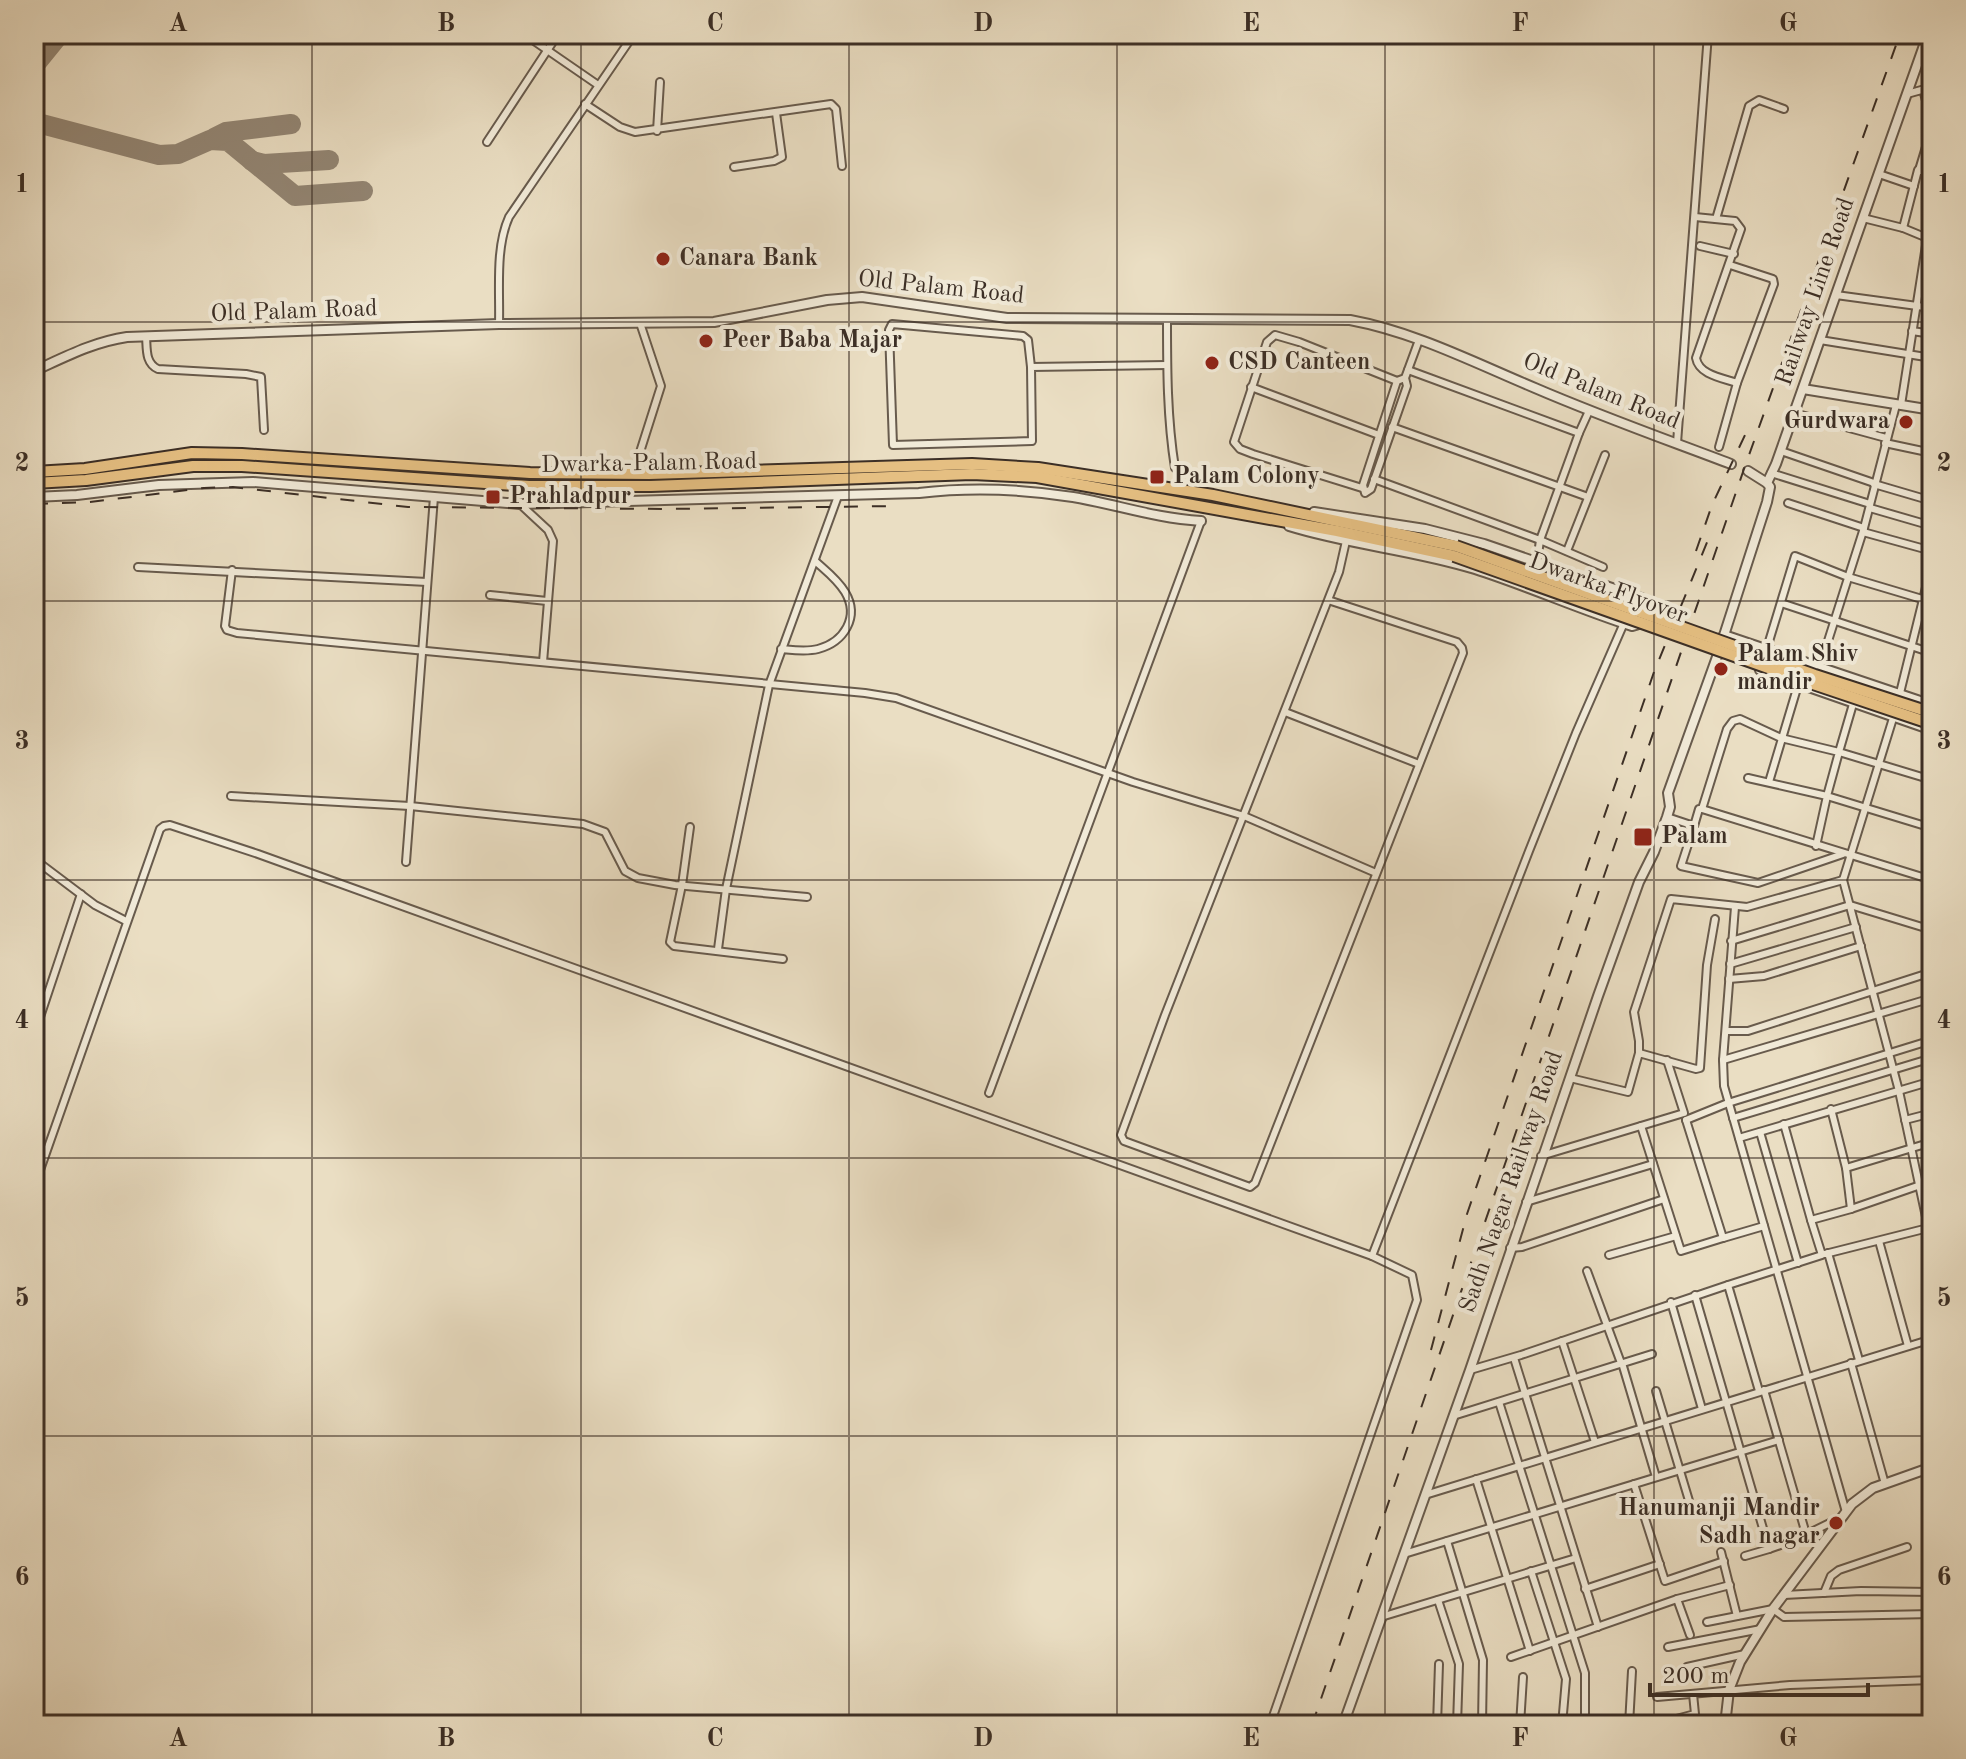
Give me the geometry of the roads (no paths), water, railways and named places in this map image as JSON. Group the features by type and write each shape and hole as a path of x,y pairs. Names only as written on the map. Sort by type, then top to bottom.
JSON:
{"main road":[{"name":"Dwarka-Palam Road","path":"34,472 85,469 147,458 205,453 463,470 633,474 985,465 1038,468 1262,512"},
{"name":"Dwarka-Palam Road","path":"34,483 86,480 193,466 242,466 529,486 666,486 972,474 1037,477 1262,512"},
{"name":"Dwarka Flyover","path":"1262,512 1456,546 1815,675 1932,713"},
{"name":"Dwarka Flyover","path":"1297,518 1454,556 1932,727"}],"street":[{"path":"524,34 598,85"},
{"path":"487,142 558,34"},
{"path":"499,324 503,229 634,34"},
{"path":"1677,443 1708,34"},
{"path":"1837,34 1849,34"},
{"name":"Railway Line Road","path":"1718,654 1767,502 1770,487 1767,483 1928,34"},
{"path":"657,131 660,82"},
{"path":"1907,94 1932,87"},
{"path":"1903,228 1919,170 1929,149 1932,125 1923,90"},
{"path":"1716,219 1749,106 1759,100 1784,109"},
{"path":"585,104 628,131 657,131 833,104 842,166"},
{"path":"734,167 782,157 776,113"},
{"path":"1919,170 1932,174"},
{"path":"1879,174 1914,186"},
{"path":"1695,217 1735,221 1741,231 1696,358 1703,370 1737,383"},
{"path":"1820,666 1864,530 1874,484 1898,405 1930,240 1903,228 1863,218"},
{"path":"1700,246 1734,254"},
{"path":"1719,447 1737,383 1774,282 1773,279 1730,265"},
{"path":"1836,295 1932,308"},
{"name":"Old Palam Road","path":"34,371 106,340 146,336 499,324 714,322 827,300 862,297 1007,318 1350,320 1379,324 1589,411 1731,464"},
{"path":"1167,318 1171,441 1175,468"},
{"path":"633,474 661,386 640,323"},
{"path":"892,324 1023,336 1028,340 1031,367 1032,441 893,445 889,330 892,324"},
{"path":"1912,331 1932,334"},
{"path":"1405,378 1397,381 1275,335 1267,342 1234,442 1240,449 1369,492 1407,386 1405,378 1419,340"},
{"path":"146,336 148,359 151,366 158,369 261,377 264,430"},
{"path":"1820,340 1932,358"},
{"path":"1031,367 1167,365"},
{"path":"1408,370 1579,433"},
{"path":"1362,488 1397,381"},
{"path":"1251,387 1379,435"},
{"path":"1803,389 1932,410"},
{"path":"1537,562 1540,540 1589,411"},
{"path":"1794,413 1932,453"},
{"path":"1392,427 1588,497"},
{"path":"1781,451 1932,501"},
{"path":"1567,551 1605,455"},
{"path":"1748,471 1767,483"},
{"path":"1771,473 1932,526"},
{"path":"1374,479 1540,540 1603,567"},
{"path":"34,497 173,484 253,482 520,504 838,496 963,488 1017,490 1087,500 1168,519 1201,521 989,1093"},
{"path":"718,949 726,889 769,685 838,496"},
{"path":"406,862 434,497"},
{"path":"1788,503 1932,551"},
{"path":"520,504 553,538 543,662"},
{"path":"1262,512 1425,529 1537,562 1646,602 1650,609 1647,618 1638,625 1624,623 1475,569 1402,551 1324,537 1262,512"},
{"path":"1328,600 1457,642 1463,653 1254,1185 1248,1187 1124,1141 1121,1133 1328,600 1346,541"},
{"path":"1767,648 1795,556 1848,577 1932,602"},
{"path":"781,649 817,649 842,636 849,625 851,612 845,592 815,561"},
{"path":"1932,563 1894,717 1866,809 1847,855 1843,880 1894,1069 1932,1245"},
{"path":"138,567 427,582"},
{"path":"232,570 225,616 225,626 231,632 896,698 1108,773 1244,816 1376,873"},
{"path":"490,595 547,601"},
{"path":"1781,603 1932,653"},
{"path":"1372,1256 1576,733 1624,623"},
{"path":"1724,635 1932,705"},
{"path":"1718,654 1853,704 1932,727"},
{"name":"Sadh Nagar Railway Road","path":"1344,1725 1470,1370 1541,1156 1639,882 1667,817 1670,807 1668,793 1718,654"},
{"path":"1769,782 1798,685"},
{"path":"1816,846 1853,704"},
{"path":"1285,712 1419,764"},
{"path":"1847,855 1767,882 1751,883 1681,866 1723,740 1732,722 1744,720 1781,738 1932,780"},
{"path":"1748,778 1827,796 1932,828"},
{"path":"231,796 410,806 596,827 611,840 625,871 630,875 682,885 807,897"},
{"path":"1702,809 1932,880"},
{"path":"1667,817 1694,826"},
{"path":"34,1187 160,829 170,825 258,854 1372,1256 1413,1277 1417,1300 1270,1725"},
{"path":"690,827 670,942 674,946 783,959"},
{"path":"34,859 95,905 126,921"},
{"path":"1570,1078 1628,1092 1639,1053 1634,1012 1671,899 1735,907 1753,906 1843,880"},
{"path":"34,1035 81,894"},
{"path":"1731,941 1850,905 1931,929 1932,918"},
{"path":"1735,907 1723,1079 1845,1514"},
{"path":"1639,1053 1696,1069 1701,1066 1707,965 1715,919"},
{"path":"1730,964 1856,927"},
{"path":"1729,979 1764,976 1861,946"},
{"path":"1726,1031 1748,1031 1932,972"},
{"path":"1723,1060 1880,1016 1932,998"},
{"path":"34,1000 46,1002"},
{"path":"1541,1156 1641,1126 1685,1117 1932,1040"},
{"path":"1733,1118 1932,1058"},
{"path":"1667,1060 1723,1238"},
{"path":"1739,1138 1932,1081"},
{"path":"1831,1109 1846,1168 1851,1209"},
{"path":"1905,1120 1932,1113"},
{"path":"1784,1124 1811,1220 1825,1254 1885,1484"},
{"path":"1641,1126 1683,1252 1764,1226"},
{"path":"1760,1132 1798,1263"},
{"path":"1846,1168 1932,1142"},
{"path":"1526,1202 1653,1164"},
{"path":"1811,1220 1932,1181"},
{"path":"1510,1248 1588,1226 1664,1199"},
{"path":"1470,1370 1514,1358 1671,1302 1825,1254 1879,1241 1929,1223"},
{"path":"1609,1255 1676,1236"},
{"path":"1879,1241 1908,1346"},
{"path":"1587,1271 1621,1363 1656,1477"},
{"path":"1728,1285 1806,1534"},
{"path":"1695,1295 1769,1549"},
{"path":"1671,1302 1702,1409"},
{"path":"1425,1495 1932,1339"},
{"path":"1562,1341 1595,1442"},
{"path":"1453,1416 1652,1354"},
{"path":"1514,1358 1598,1627"},
{"path":"1656,1391 1690,1504"},
{"path":"1499,1402 1586,1678 1585,1725"},
{"path":"1404,1554 1779,1440"},
{"path":"1725,1725 1729,1690 1745,1654 1773,1609 1858,1497 1932,1467"},
{"path":"1476,1479 1530,1651"},
{"path":"1634,1484 1667,1581 1724,1561"},
{"path":"1745,1556 1806,1534 1845,1514"},
{"path":"1447,1541 1483,1660 1482,1725"},
{"path":"1824,1593 1831,1576 1839,1570 1907,1547"},
{"path":"1721,1552 1737,1616"},
{"path":"1381,1617 1576,1558"},
{"path":"1585,1589 1660,1564"},
{"path":"1531,1571 1567,1684 1562,1725"},
{"path":"1511,1657 1677,1599 1730,1585"},
{"path":"1784,1595 1932,1592"},
{"path":"1677,1599 1690,1635"},
{"path":"1438,1600 1460,1666 1457,1725"},
{"path":"1707,1622 1773,1609 1784,1617 1932,1614"},
{"path":"1668,1647 1761,1629"},
{"path":"1687,1667 1745,1654"},
{"path":"1437,1725 1439,1664"},
{"path":"1629,1725 1632,1671"},
{"path":"1520,1725 1523,1677"},
{"path":"1657,1697 1829,1683 1932,1680"},
{"path":"1661,1723 1695,1714 1693,1694"},
{"path":"1914,1725 1932,1724"}],"railway":[{"path":"1312,1725 1744,469 1900,34"},
{"path":"1696,551 1712,505 1745,435"},
{"path":"34,504 90,502 233,487 408,507 666,509 898,506"},
{"path":"1431,1350 1467,1214 1654,672 1708,540"}],"place":[{"name":"Canara Bank","path":"663,259"},
{"name":"Peer Baba Majar","path":"706,341"},
{"name":"CSD Canteen","path":"1212,363"},
{"name":"Gurdwara","path":"1906,422"},
{"name":"Palam Colony","path":"1157,477"},
{"name":"Prahladpur","path":"493,497"},
{"name":"Palam Shiv mandir","path":"1721,669"},
{"name":"Palam","path":"1643,837"},
{"name":"Hanumanji Mandir Sadh nagar","path":"1836,1523"}]}
